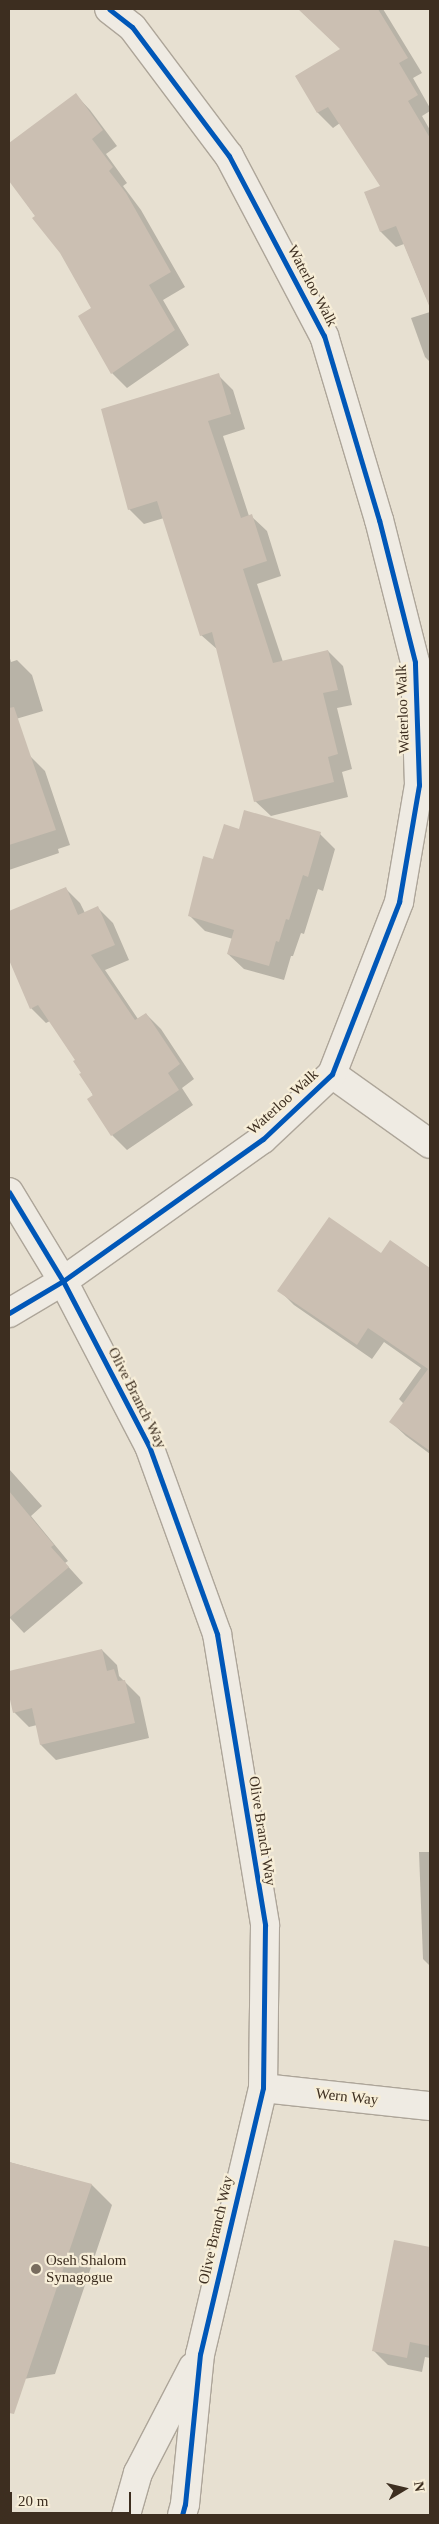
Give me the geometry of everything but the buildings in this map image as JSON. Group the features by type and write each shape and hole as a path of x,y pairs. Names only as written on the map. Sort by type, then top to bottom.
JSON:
{"street":[{"name":"Waterloo Walk","path":"9,1313 63,1281 262,1139 332,1074 399,902 419,785 415,662 379,520 324,336 229,156 132,28 109,9"},
{"path":"332,1074 430,1144"},
{"name":"Olive Branch Way","path":"9,1192 63,1281 149,1446 217,1634 265,1925 263,2088 200,2354 185,2504 182,2515"},
{"name":"Wern Way","path":"263,2088 430,2106"},
{"name":"Olive Branch Way","path":"126,2515 138,2473 200,2354"}],"cycle path":[{"path":"9,1313 63,1281 263,1139 332,1074 399,902 419,785 415,662 379,520 324,336 229,156 132,27 109,9"},
{"path":"9,1192 63,1281 149,1446 217,1634 265,1925 263,2088 200,2354 185,2504 182,2515"}],"place":[{"name":"Oseh Shalom Synagogue","path":"36,2269"}]}
